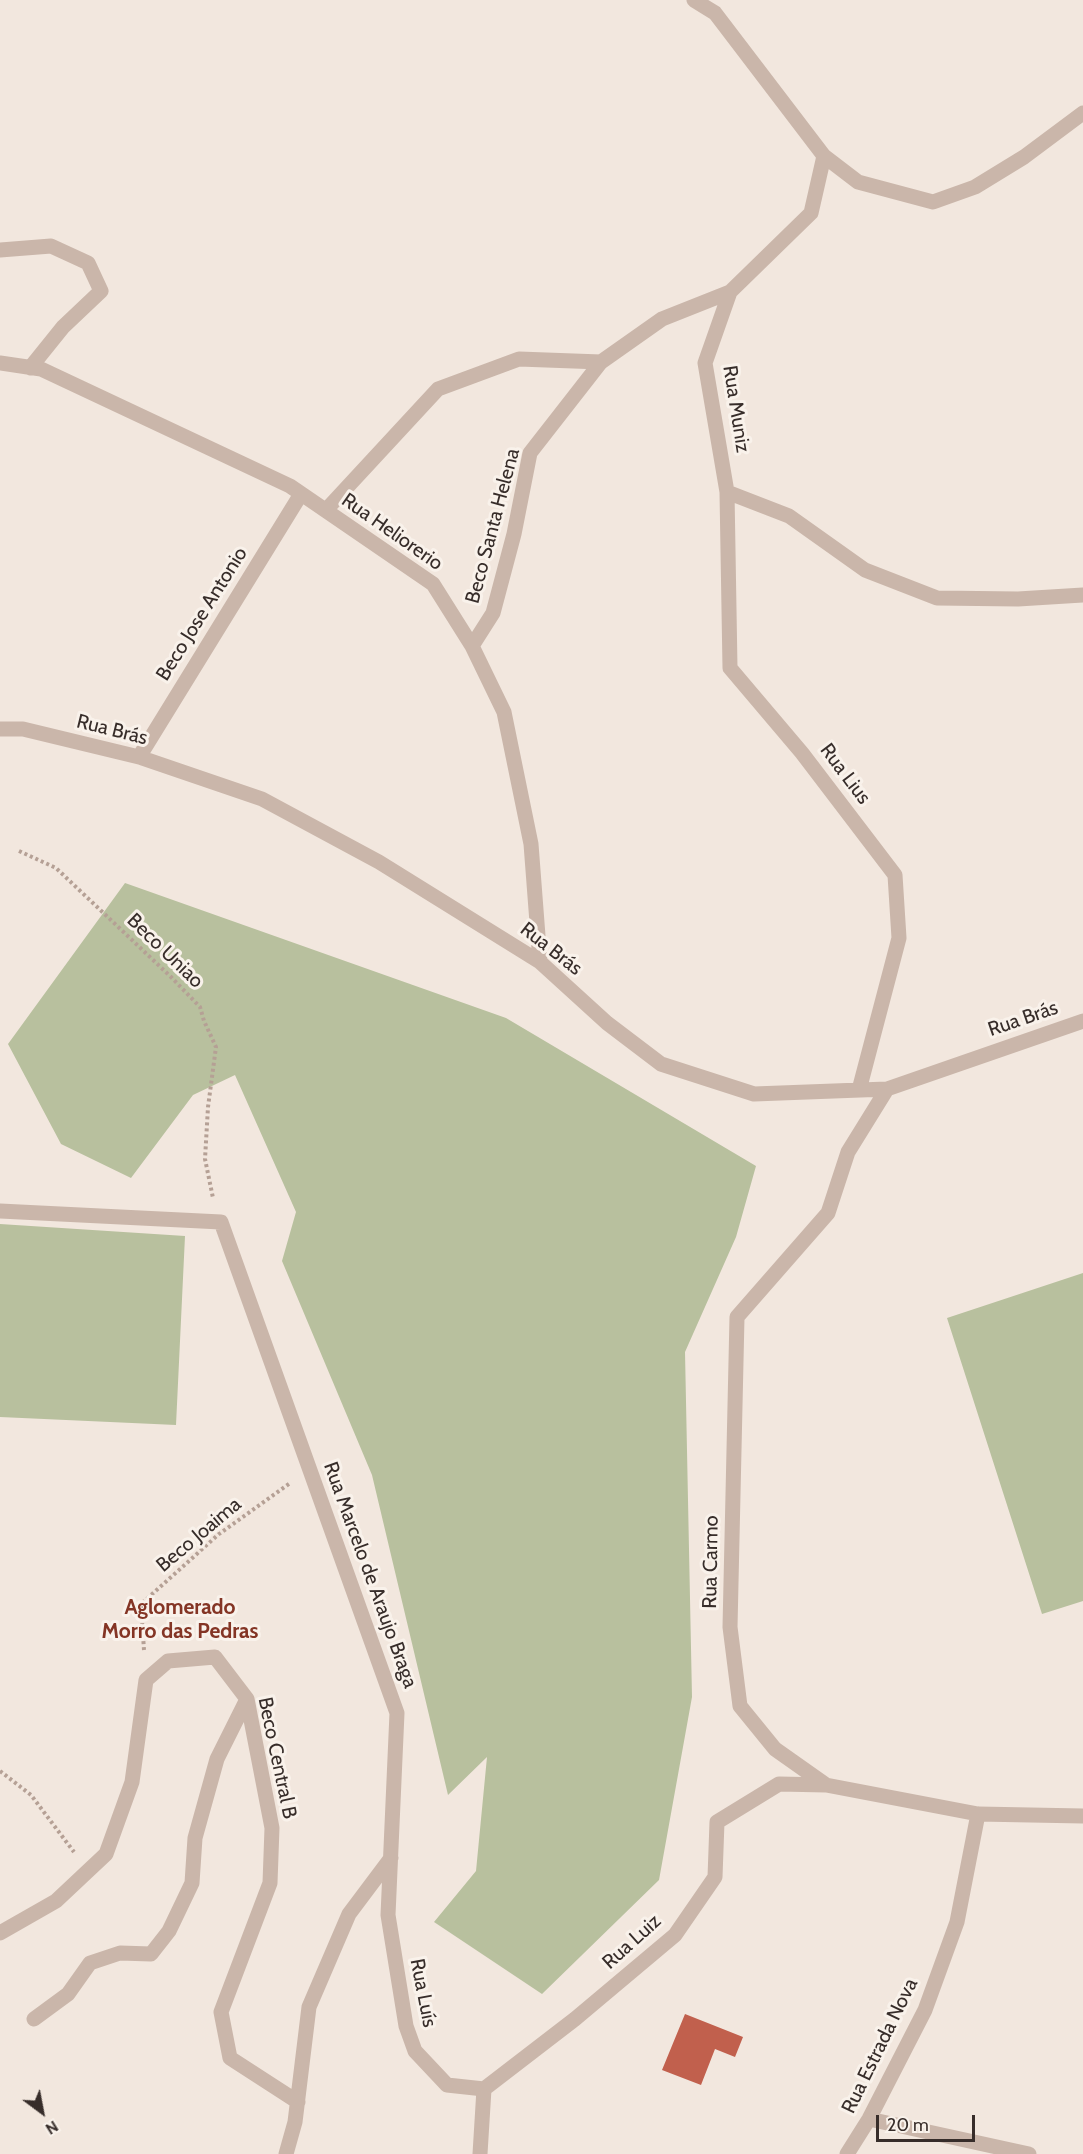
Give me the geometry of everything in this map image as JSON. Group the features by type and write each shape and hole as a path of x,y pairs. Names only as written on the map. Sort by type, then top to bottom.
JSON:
{"street":[{"path":"694,0 715,13 824,156 858,182 933,202 975,187 1024,157 1083,113"},
{"name":"Rua Muniz","path":"727,492 705,363 730,292 810,213 824,156"},
{"path":"0,250 51,246 88,263 101,291 63,327 30,368"},
{"name":"Beco Santa Helena","path":"472,646 494,613 514,534 530,453 602,362 662,319 730,292"},
{"path":"326,510 438,388 519,359 602,362"},
{"name":"Rua Heliorerio","path":"0,363 41,369 291,486 433,584 472,646 504,712 531,844 540,962"},
{"path":"727,492 789,516 865,570 937,598 1018,599 1083,595"},
{"name":"Rua Lius","path":"727,492 730,668 802,753 895,875 899,938 859,1090"},
{"name":"Beco Jose Antonio","path":"138,757 302,494"},
{"name":"Rua Brás","path":"0,729 23,729 138,757 262,799 379,862 540,962 607,1023 661,1064 754,1094 887,1089 1083,1021"},
{"name":"Rua Carmo","path":"887,1089 848,1152 828,1213 737,1317 730,1627 740,1706 775,1749 826,1785 978,1814 1083,1816"},
{"path":"0,1211 221,1222"},
{"name":"Rua Marcelo de Araujo Braga","path":"221,1222 397,1713 391,1858"},
{"name":"Beco Central B","path":"146,1680 168,1661 215,1657 247,1699 272,1828 270,1883 221,2012 230,2058 298,2102"},
{"path":"0,1933 56,1901 106,1854 132,1782 146,1680"},
{"path":"34,2019 68,1994 90,1963 120,1953 151,1954 169,1931 192,1883 195,1838 217,1759 247,1699"},
{"name":"Rua Luiz","path":"484,2089 575,2019 675,1935 715,1877 717,1822 779,1784 826,1785"},
{"name":"Rua Estrada Nova","path":"848,2154 869,2119 925,2010 957,1922 978,1814"},
{"path":"286,2154 295,2122 309,2007 349,1914 391,1858"},
{"name":"Rua Luís","path":"391,1858 388,1915 406,2026 415,2051 447,2085 484,2089"},
{"path":"480,2154 484,2089"},
{"path":"869,2119 1029,2154"}],"path":[{"name":"Beco Uniao","path":"19,851 56,868 171,976 200,1007 204,1022 216,1047 208,1107 205,1158 212,1196 221,1222"},
{"name":"Beco Joaima","path":"146,1680 141,1604 219,1534 310,1468"},
{"path":"0,1771 31,1795 87,1872"}],"green space":[{"path":"125,883 506,1018 756,1166 736,1237 685,1352 692,1697 659,1880 542,1994 434,1922 476,1871 487,1757 448,1795 372,1475 282,1261 296,1212 235,1075 193,1095 131,1178 61,1144 8,1044"},
{"path":"0,1224 185,1236 176,1425 0,1417"},
{"path":"1083,1273 1083,1601 1042,1614 947,1318"}],"building":[{"path":"685,2014 743,2037 735,2057 715,2049 701,2085 662,2070"}],"district":[{"name":"Aglomerado Morro das Pedras","path":"180,1620"}]}
